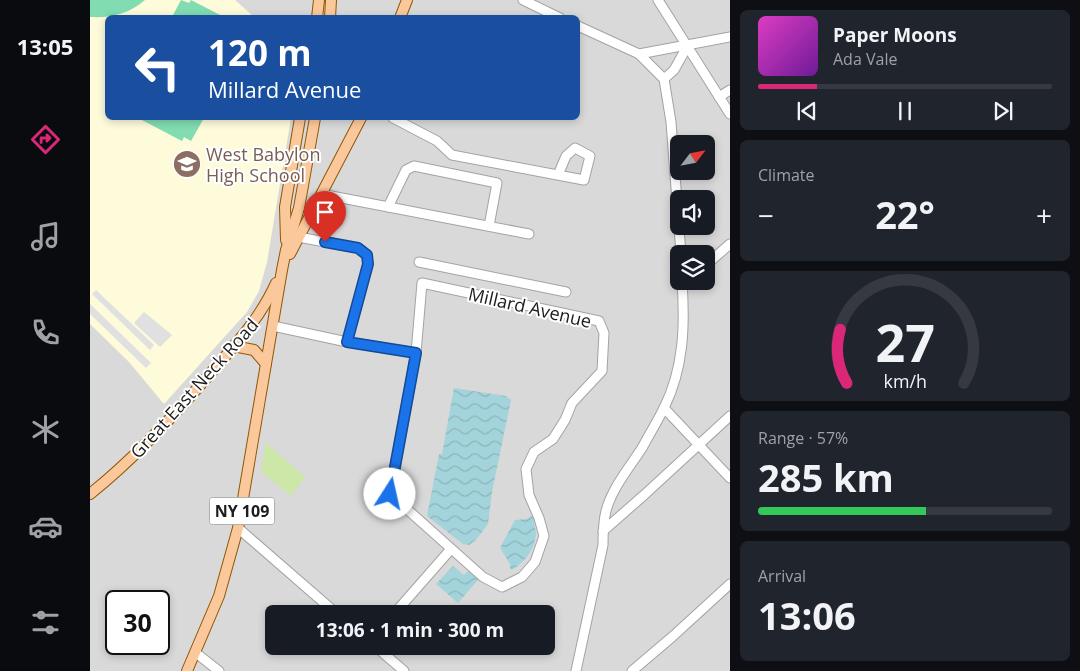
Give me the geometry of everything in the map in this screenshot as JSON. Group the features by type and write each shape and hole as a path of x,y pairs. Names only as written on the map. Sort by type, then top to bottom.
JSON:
{"main road":[{"path":"317,15 319,0"},
{"path":"330,15 332,0"},
{"path":"401,15 407,0"},
{"name":"NY 109","path":"286,250 285,207 300,120"},
{"name":"NY 109","path":"188,671 219,596 238,528 282,270 298,208 315,120"},
{"name":"Great East Neck Road","path":"90,494 127,463 152,438 260,313 360,120"},
{"path":"233,346 254,350 266,364"}],"street":[{"path":"523,0 538,4 555,15"},
{"path":"658,0 730,114"},
{"path":"580,27 639,54 664,79 671,122 679,245"},
{"path":"639,54 730,37"},
{"path":"664,79 674,70 688,45"},
{"path":"719,97 730,90"},
{"path":"397,120 437,141 452,155 558,175"},
{"path":"388,207 406,170 414,166 497,183 489,226"},
{"path":"321,194 529,234"},
{"path":"298,238 358,248 367,255 368,264 347,342"},
{"path":"715,258 730,244"},
{"path":"418,262 566,292"},
{"name":"Millard Avenue","path":"422,283 599,321 604,332 602,372 572,403 565,420 553,439 534,452 526,470 529,495 544,536 535,562 522,577 502,587 483,577 390,494 416,353 422,283"},
{"path":"576,671 603,545 606,510 664,408 676,380 682,354 685,290"},
{"path":"273,326 347,342 416,353"},
{"path":"664,408 730,478"},
{"path":"603,530 730,416"},
{"path":"238,528 327,605"},
{"path":"402,605 452,549"},
{"path":"632,671 672,638 730,584"},
{"path":"196,653 219,671"},
{"path":"385,655 404,671"}],"shaded area":[{"path":"90,0 730,0 730,671 90,671"},
{"name":"West Babylon High School","path":"90,0 235,0 252,15 105,15 105,120 291,120 267,262 259,291 247,312 164,404 129,362 90,324"},
{"path":"96,290 154,345 150,350 92,294"},
{"path":"90,304 151,363 146,368 90,314"},
{"path":"144,312 172,335 160,347 134,323"}],"green space":[{"path":"90,0 145,0 126,12 105,16 90,17"},
{"path":"181,0 189,3 191,0 220,15 173,15"},
{"path":"142,120 203,120 191,141 184,137 182,141"},
{"path":"266,443 305,477 291,496 261,471"}],"water":[{"path":"454,388 506,396 511,400 492,492 488,524 476,540 469,545 463,544 427,516 439,454 442,454"},
{"path":"532,516 534,518 536,534 534,545 525,559 512,570 500,548 515,520 527,519"},
{"path":"453,566 464,575 469,570 478,580 458,603 436,584"}],"place":[{"name":"West Babylon High School","path":"187,164"}],"route":[{"path":"325,242 358,248 367,255 368,264 347,342 416,353 390,494"}]}
